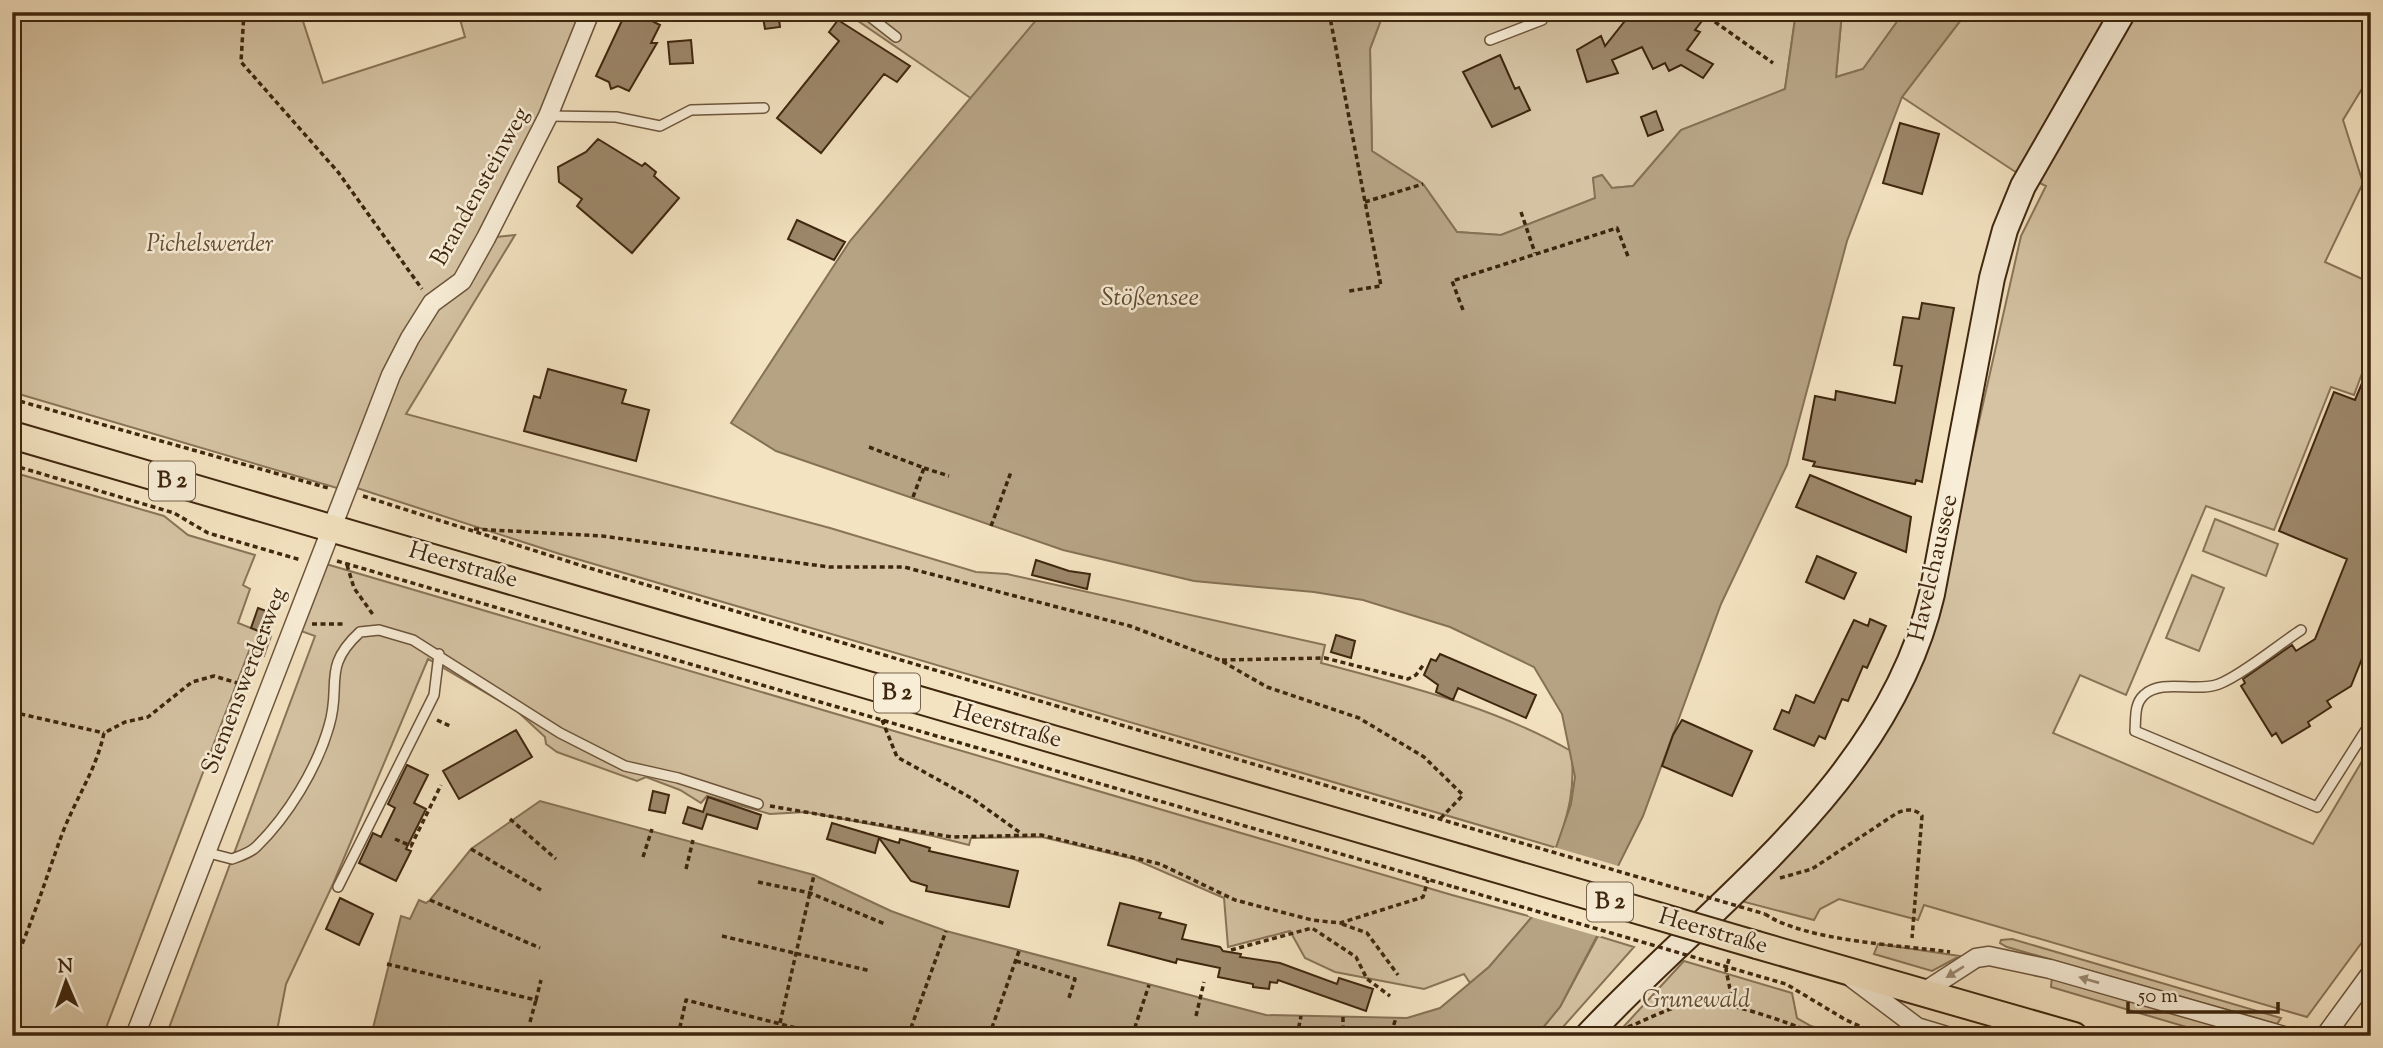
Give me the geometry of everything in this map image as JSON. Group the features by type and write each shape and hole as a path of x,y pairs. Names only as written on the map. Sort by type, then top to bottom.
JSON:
{"main road":[{"name":"Heerstraße","path":"12,435 2074,1036"}],"street":[{"name":"Brandensteinweg","path":"331,527 391,375 432,303 462,281 548,116 590,12"},
{"name":"Havelchaussee","path":"1587,1036 1817,805 1849,765 1903,681 1917,647 1932,594 1992,278 2005,230 2023,186 2123,12"},
{"name":"Siemenswerderweg","path":"135,1036 331,527"},
{"path":"1922,993 1976,958 1989,956 2050,969 2284,1036"},
{"name":"Heerstraße","path":"1841,969 1917,1027 1947,1036"},
{"path":"2325,1036 2371,973"}],"lane":[{"path":"864,12 896,37"},
{"path":"1490,40 1542,20 1540,12"},
{"path":"548,116 616,117 660,126 691,110 764,108"},
{"path":"2301,629 2218,684 2191,688 2156,688 2144,695 2137,706 2135,731 2317,807 2371,722"},
{"path":"205,852 232,859 255,849 279,818 307,776 330,725 338,656 360,632 380,631 413,640 439,654 559,733 625,766 678,778 758,804"},
{"path":"338,887 434,695 439,654"}],"path":[{"path":"12,21 28,12"},
{"path":"244,12 241,62 338,172 432,303"},
{"path":"1329,12 1381,286 1349,291"},
{"path":"1701,12 1773,63"},
{"path":"1365,202 1423,184"},
{"path":"1521,212 1536,254"},
{"path":"1462,310 1452,281 1618,228 1629,259"},
{"path":"12,399 313,487"},
{"path":"869,447 949,476"},
{"path":"12,465 174,513 208,533 289,558"},
{"path":"913,497 924,468"},
{"path":"991,527 1011,472"},
{"path":"346,491 586,567 1765,914 1776,922 1811,932 1953,952"},
{"path":"458,529 602,536 829,567 904,567 1130,626 1220,660 1267,687 1359,718 1424,757 1463,794 1440,819"},
{"path":"333,560 1786,984 1846,1020 1882,1036"},
{"path":"347,564 354,588 379,623 380,631"},
{"path":"294,624 350,624 360,632"},
{"path":"1220,660 1325,658 1408,679 1416,675 1424,664"},
{"path":"12,712 104,733 125,722 148,718 192,682 214,676 267,692"},
{"path":"436,720 450,726"},
{"path":"882,720 897,757 973,799 1023,835"},
{"path":"12,967 37,912 62,835 98,760 104,733"},
{"path":"395,839 413,847 442,785"},
{"path":"758,804 952,837 1041,835 1160,864 1235,900 1312,920 1340,923 1367,933 1398,975"},
{"path":"1752,873 1782,878 1812,869 1896,813 1918,812 1922,816 1912,938"},
{"path":"510,819 556,859"},
{"path":"643,857 652,829"},
{"path":"686,869 693,840"},
{"path":"471,849 541,890"},
{"path":"779,1023 814,875"},
{"path":"1340,923 1423,897 1428,880"},
{"path":"758,882 810,893 885,923"},
{"path":"430,900 540,948"},
{"path":"1312,920 1312,928"},
{"path":"1231,950 1312,928 1356,957 1367,979 1390,996"},
{"path":"908,1036 946,932"},
{"path":"722,936 871,971"},
{"path":"989,1036 1019,951"},
{"path":"1016,961 1074,979 1068,1001"},
{"path":"387,964 536,1000"},
{"path":"1726,970 1734,1008"},
{"path":"530,1022 541,979"},
{"path":"1196,1016 1203,982"},
{"path":"1132,1036 1149,985"},
{"path":"678,1036 686,1000 828,1036"},
{"path":"1619,1031 1684,1004 1702,1002 1734,1008 1824,1036"},
{"path":"1297,1036 1301,1016"},
{"path":"1343,1017 1343,1036"},
{"path":"1391,1033 1396,1018"},
{"path":"1086,1030 1108,1036"}],"green space":[{"name":"Pichelswerder","path":"12,12 300,12 323,83 465,37 458,12 601,12 487,238 515,235 406,414 830,528 976,572 1007,574 1325,645 1321,663 1418,689 1481,710 1571,751 1570,800 1557,848 560,554 357,488 337,488 12,392"},
{"path":"833,12 1043,12 972,99 855,19"},
{"path":"1384,12 1796,12 1785,89 1681,130 1633,186 1612,188 1602,175 1593,178 1596,198 1501,235 1457,232 1423,184 1372,151 1370,49"},
{"path":"1842,12 1904,12 1863,69 1836,77"},
{"path":"1967,12 2371,12 2371,74 2343,120 2363,183 2325,262 2371,283 2371,349 2354,395 2331,387 2274,530 2206,506 2126,695 2080,675 2053,733 2313,844 2371,746 2371,930 2307,1017 1924,905 1918,920 1839,899 1820,909 1814,920 1737,900 1902,702 1928,647 2021,236 2046,186 2014,171 1902,97"},
{"path":"12,472 164,516 188,535 255,555 243,585 250,589 238,623 271,636 264,656 249,651 103,1036 12,1036"},
{"path":"2215,519 2278,544 2266,576 2203,551"},
{"path":"326,564 1532,917 1489,967 1470,983 1464,974 1424,989 1335,972 1305,958 1290,931 1228,947 1224,898 1134,859 1042,837 971,838 969,845 806,812 770,814 707,796 701,803 680,790 646,777 637,781 557,752 546,744 545,737 517,711 428,659 333,884 286,984 276,1036 166,1036 315,636 301,631"},
{"path":"2192,575 2224,588 2199,651 2166,638"},
{"path":"1598,936 1634,947 1555,1036 1536,1036 1560,1007"},
{"path":"2012,939 2281,1018 2277,1024 2000,943 2001,940"},
{"path":"1878,944 1960,956 1932,971 1874,954"},
{"name":"Grunewald","path":"1684,961 1792,993 1797,1018 1811,1026 1842,1036 1615,1036"},
{"path":"2052,976 2254,1036 2217,1036 2051,987"}],"water":[{"name":"Stößensee","path":"1043,12 1384,12 1370,49 1372,151 1423,184 1457,232 1501,235 1595,198 1593,178 1602,175 1612,188 1633,186 1681,130 1785,89 1796,12 1842,12 1836,77 1863,69 1904,12 1967,12 1902,97 1847,241 1787,465 1721,604 1643,816 1618,866 1597,936 1560,1007 1536,1036 371,1036 401,916 410,919 419,900 426,903 430,900 471,849 540,801 814,875 891,911 946,931 1266,1015 1407,1018 1440,1008 1489,967 1532,917 1571,804 1575,777 1562,714 1534,667 1450,627 1363,600 1314,592 1194,581 1063,550 776,451 731,423 850,241"}],"pier":[{"path":"1554,847 1622,867 1601,937 1528,916"}],"building":[{"path":"626,12 639,15 647,12 650,20 660,25 651,43 657,43 629,91 618,86 611,89 609,82 596,76"},
{"path":"762,12 778,12 780,27 765,29"},
{"path":"1632,12 1709,12 1695,30 1700,32 1687,50 1713,64 1703,78 1681,65 1669,71 1665,63 1653,69 1642,47 1612,60 1618,73 1587,82 1577,50 1601,36 1605,46"},
{"path":"838,20 910,66 897,82 884,74 821,153 777,118 839,41 829,32"},
{"path":"691,40 693,63 670,64 668,42"},
{"path":"1500,55 1515,89 1519,87 1530,110 1492,127 1463,72"},
{"path":"1656,111 1663,130 1648,136 1641,117"},
{"path":"1900,123 1939,134 1922,194 1883,183"},
{"path":"598,139 642,166 645,163 656,172 654,176 679,198 632,253 577,206 582,199 559,182 558,167 586,152"},
{"path":"797,220 845,242 834,260 788,239"},
{"path":"1922,303 1954,308 1922,482 1916,480 1915,484 1813,466 1815,462 1803,459 1815,396 1835,400 1836,391 1895,403 1902,366 1894,365 1903,317 1919,319"},
{"path":"2370,364 2371,636 2351,686 2327,701 2331,707 2308,722 2310,726 2282,743 2276,733 2272,736 2241,686 2245,683 2243,679 2292,645 2296,651 2315,639 2347,559 2279,531 2334,392 2355,400"},
{"path":"548,369 626,390 622,403 649,410 636,461 524,431 534,396 540,398"},
{"path":"1810,475 1911,517 1906,552 1796,507"},
{"path":"1817,556 1856,573 1844,599 1806,582"},
{"path":"1036,560 1069,571 1090,574 1087,589 1032,575"},
{"path":"258,608 274,614 266,634 251,628"},
{"path":"1870,619 1886,626 1867,668 1863,666 1848,701 1842,699 1825,739 1819,736 1814,746 1774,729 1782,710 1789,713 1796,695 1814,703 1854,620 1868,626"},
{"path":"1336,635 1355,641 1351,658 1331,652"},
{"path":"1440,654 1536,695 1526,718 1458,688 1453,700 1436,692 1438,685 1424,675 1431,659 1436,661"},
{"path":"1682,720 1752,751 1732,796 1662,766 1673,735"},
{"path":"516,730 532,757 459,799 443,771"},
{"path":"407,765 428,775 414,803 426,809 406,849 411,851 396,881 359,863 373,833 381,837 395,808 388,804"},
{"path":"653,791 669,795 665,813 649,810"},
{"path":"708,797 761,815 757,829 707,814 702,829 683,823 688,807 703,812"},
{"path":"832,823 899,843 900,839 930,848 929,851 1018,871 1009,907 926,891 927,886 911,881 879,838 875,853 827,839"},
{"path":"340,898 373,914 359,945 326,929"},
{"path":"1120,903 1161,913 1159,918 1186,925 1182,939 1220,947 1223,951 1241,954 1240,957 1280,963 1337,984 1339,978 1373,989 1366,1011 1278,980 1277,983 1270,982 1269,989 1253,987 1253,984 1218,977 1220,968 1177,959 1176,963 1108,945"}]}
